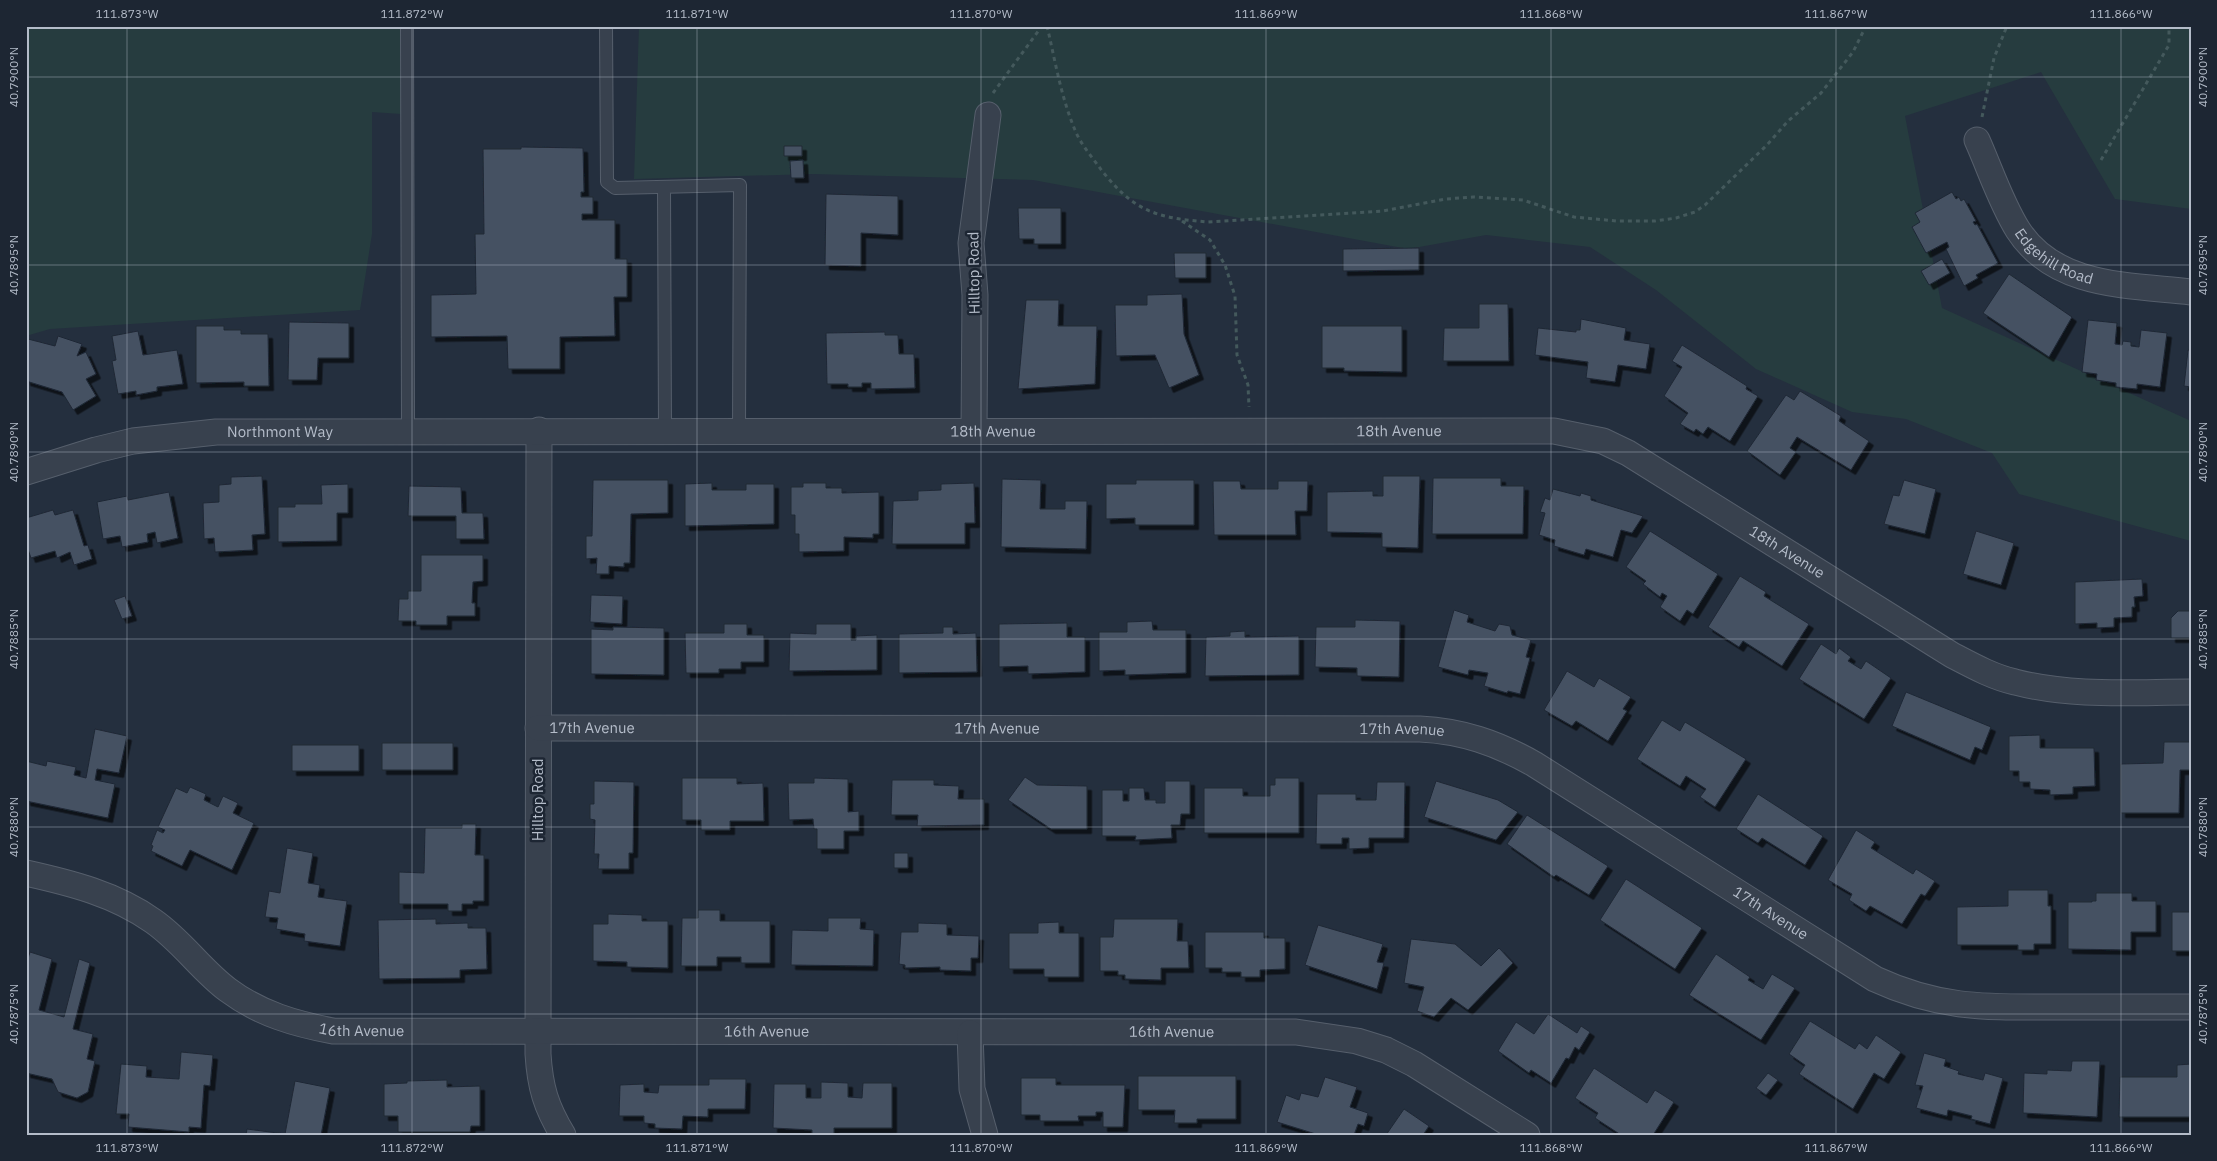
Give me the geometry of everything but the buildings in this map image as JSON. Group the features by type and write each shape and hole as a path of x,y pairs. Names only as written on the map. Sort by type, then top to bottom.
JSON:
{"street":[{"name":"Hilltop Road","path":"974,431 975,294 972,243 988,115"},
{"name":"Edgehill Road","path":"1977,140 2018,230 2031,247 2046,260 2063,270 2100,282 2191,292"},
{"name":"Northmont Way","path":"26,472 96,450 133,441 175,435 280,430 539,430"},
{"name":"Hilltop Road","path":"539,430 539,1077 544,1098 563,1135"},
{"name":"18th Avenue","path":"539,430 1554,431 1603,441 1651,466 1952,655 1982,670 2013,682 2046,689 2080,692 2191,692"},
{"name":"17th Avenue","path":"538,728 1420,729 1460,733 1497,745 1534,764 1875,979 1911,994 1932,1000 1978,1007 2191,1007"},
{"name":"16th Avenue","path":"26,873 82,886 131,908 153,921 180,942 228,990 274,1016 333,1031 365,1033 1296,1032 1357,1041 1386,1050 1414,1064 1527,1135"},
{"path":"970,1033 972,1089 984,1135"}],"lane":[{"path":"407,26 408,430"},
{"path":"606,26 608,182 615,188 740,185 739,430"},
{"path":"664,187 665,430"}],"path":[{"path":"988,115 993,91 1042,26"},
{"path":"1046,26 1075,130 1086,149 1122,194 1138,206 1161,215 1179,220 1208,222 1383,211 1446,199 1473,198 1523,200 1589,220 1655,221 1676,218 1695,212 1705,205 1767,145 1788,121 1821,92 1853,52 1866,26"},
{"path":"1977,140 1994,58 2007,26"},
{"path":"2101,160 2169,45 2169,26"},
{"path":"1179,220 1210,240 1225,265 1235,296 1237,355 1248,385 1249,409"}],"green space":[{"path":"26,26 400,26 401,114 372,112 372,234 360,310 50,329 26,336"},
{"path":"639,26 2191,26 2191,209 2115,199 2041,72 1905,116 1942,308 2191,421 2191,541 2019,494 1992,453 1906,419 1852,412 1756,369 1656,290 1590,247 1486,235 1408,249 1033,180 813,174 634,179"}]}
